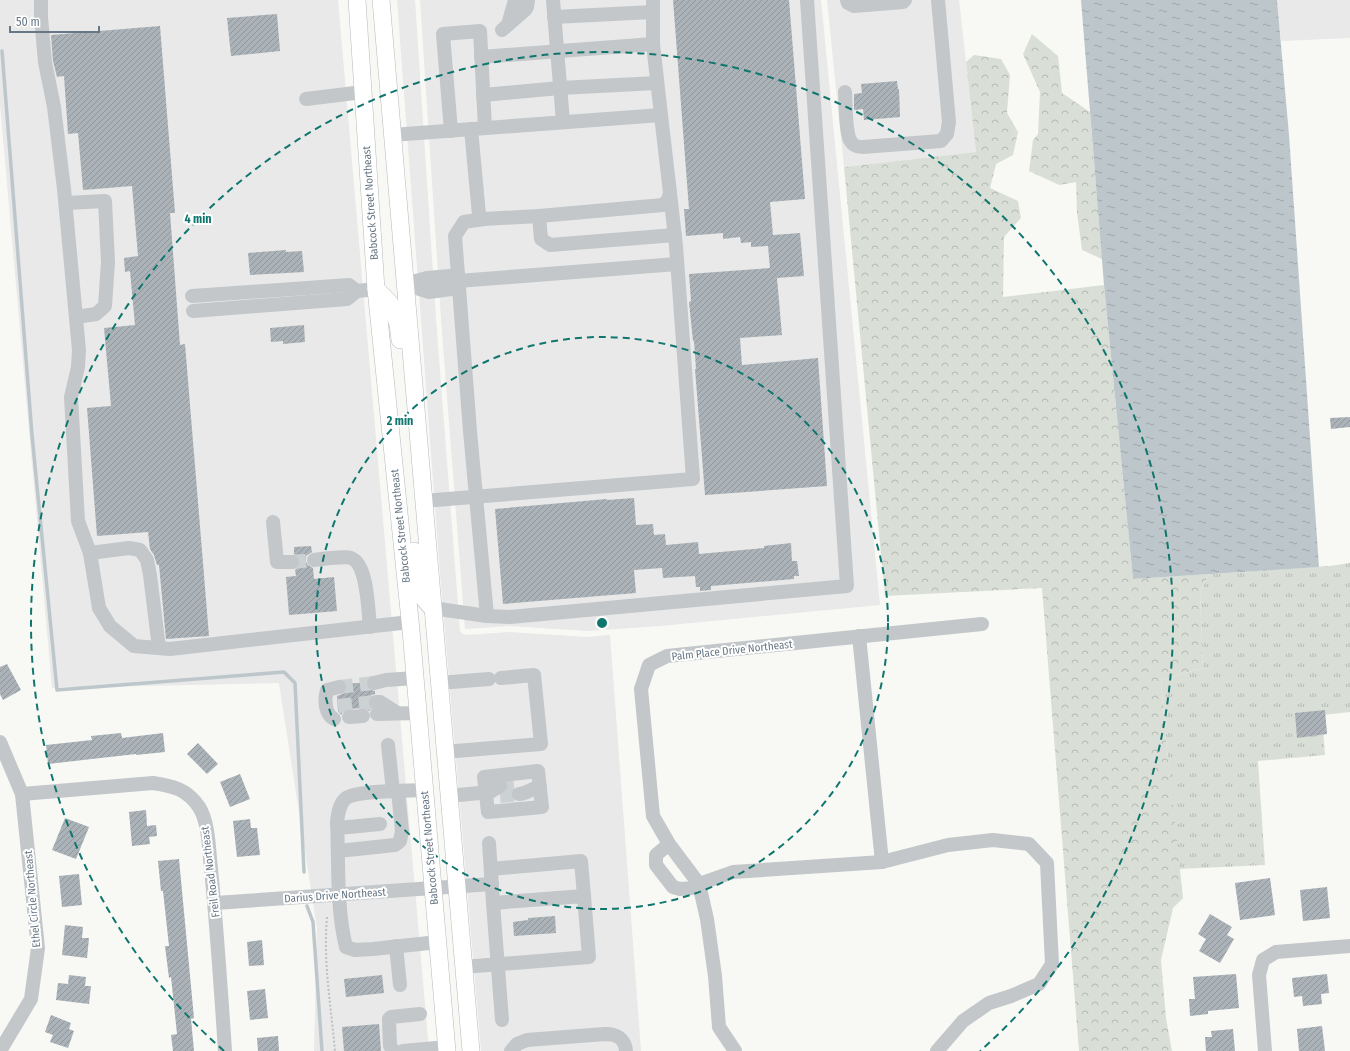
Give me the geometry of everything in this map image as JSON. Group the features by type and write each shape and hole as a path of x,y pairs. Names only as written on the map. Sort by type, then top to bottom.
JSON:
{"main road":[{"name":"Babcock Street Northeast","path":"357,0 376,289 410,622 447,1049"},
{"path":"380,0 471,1051"},
{"path":"376,289 390,303 398,324 404,373 415,404"},
{"path":"400,527 414,548 419,593 432,608"},
{"path":"410,622 428,636 438,681"}],"street":[{"path":"41,0 45,62 54,108 66,203 79,350 78,367 71,397 78,521 90,553 99,608 110,626 134,646 170,649 410,622"},
{"path":"516,0 505,27 525,10 528,0"},
{"path":"553,0 563,122"},
{"path":"432,608 487,616 510,617 847,586 807,0"},
{"path":"847,0 848,3 854,6 902,2 905,0"},
{"path":"845,92 848,134 850,141 856,147 941,141 947,134 949,122 938,0"},
{"path":"423,501 693,479 678,264 653,44 653,6 554,17"},
{"path":"451,131 443,34 480,31 483,95 478,128 479,215 484,219"},
{"path":"481,57 653,44"},
{"path":"483,95 560,88 657,82"},
{"path":"306,99 363,92"},
{"path":"392,135 661,115"},
{"path":"487,616 475,497 455,236 464,222 484,219 539,216 663,205 668,200 670,193"},
{"path":"66,203 106,201 108,262 105,306 96,314 76,318"},
{"path":"539,216 541,239 550,245 675,235"},
{"path":"405,284 427,278 450,276 458,281 678,264"},
{"path":"192,296 349,285 357,291"},
{"path":"193,311 347,299 357,291 376,289"},
{"path":"273,522 277,562 292,562"},
{"path":"90,553 129,548 140,550 147,560 159,648"},
{"path":"314,560 350,557 358,562 365,578 370,627"},
{"name":"Palm Place Drive Northeast","path":"734,1051 719,1027 708,919 699,884 669,844 653,816 642,689 649,665 667,656 982,624"},
{"path":"859,636 882,862"},
{"path":"438,681 534,675 541,744 444,752"},
{"path":"380,682 415,678"},
{"path":"333,711 326,695 327,690 339,687"},
{"path":"377,708 397,713 418,713"},
{"path":"349,717 363,716"},
{"name":"Ethel Circle Northeast","path":"0,742 22,794 38,948 31,999 0,1051"},
{"path":"338,852 395,846 400,841 402,831 401,822 388,745"},
{"path":"538,771 537,788 542,807 488,812 494,792 484,777 538,771"},
{"name":"Freil Road Northeast","path":"22,794 153,783 172,786 189,794 200,808 207,830 225,1051"},
{"path":"519,789 524,794 537,788"},
{"path":"424,790 353,795 346,798 339,811 338,852 334,895 346,946 355,950 438,942"},
{"path":"448,796 494,792"},
{"path":"338,828 401,822"},
{"path":"669,844 656,855 656,865 673,887 680,889 692,888 733,872 882,862 948,845 993,840 1029,844 1047,863 1052,964 1039,984 1011,996 989,1003 963,1021 937,1051"},
{"path":"489,843 502,1020"},
{"path":"463,967 590,957 581,861 491,869"},
{"name":"Darius Drive Northeast","path":"214,903 492,884"},
{"path":"494,903 584,896"},
{"path":"396,946 400,986"},
{"path":"1265,1051 1259,975 1263,960 1276,952 1350,946"},
{"path":"394,1051 390,1046 389,1019 391,1017 420,1014"},
{"path":"512,1051 513,1048 522,1041 532,1039 613,1034 619,1036 624,1042 626,1051"},
{"path":"403,1051 447,1049"}],"path":[{"path":"334,895 325,936 329,1002 335,1051"}],"shaded area":[{"path":"0,0 338,0 429,1051 314,1051 317,929 279,683 52,688 0,105"},
{"path":"397,0 415,0 436,319 460,631 466,635 510,632 587,637 610,635 641,1051 481,1051 440,573"},
{"path":"420,0 821,0 880,605 660,626 587,631 510,626 465,629 441,319"},
{"path":"827,0 959,0 976,152 844,167"},
{"path":"1277,0 1350,0 1350,38 1281,41"}],"green space":[{"path":"1032,34 1058,56 1062,93 1090,112 1102,259 1082,250 1077,213 1076,182 1059,185 1029,171 1033,140 1038,134 1040,92 1023,54"},
{"path":"974,55 1001,59 1010,75 1007,113 1018,132 1013,155 996,164 990,188 1018,201 1021,218 1004,237 1003,297 1104,285 1133,579 1209,574 1200,593 1203,668 1161,680 1183,898 1173,908 1161,960 1166,1018 1172,1051 1079,1051 1042,588 885,596 844,167 976,152 966,62"},
{"path":"1350,563 1350,712 1322,715 1325,755 1258,761 1265,865 1179,869 1161,680 1203,668 1200,593 1209,574 1330,566"}],"water":[{"path":"1081,0 1277,0 1289,135 1319,567 1133,579 1104,285"}],"building":[{"path":"673,0 789,0 805,199 770,202 773,235 800,233 804,276 777,278 782,335 740,338 742,365 818,358 827,486 705,495 694,341 689,302 691,301 689,274 770,268 768,246 751,247 751,242 741,243 740,237 723,239 723,233 686,236 684,209 689,209"},
{"path":"277,14 280,51 231,56 227,18"},
{"path":"160,26 175,213 170,213 180,345 185,344 209,636 166,639 159,565 157,565 154,555 150,549 148,532 97,536 87,408 111,406 104,328 135,325 130,271 125,272 124,258 138,256 132,186 83,190 78,133 68,134 64,76 57,77 53,61 51,35"},
{"path":"897,81 899,89 900,117 864,120 863,109 854,110 854,94 862,93 861,84"},
{"path":"286,250 286,252 302,251 304,272 250,275 248,253"},
{"path":"304,325 305,342 283,344 283,341 271,342 270,328"},
{"path":"1350,417 1350,427 1331,429 1330,418"},
{"path":"634,498 636,525 653,524 654,535 665,534 666,545 698,542 699,554 764,548 764,546 791,543 792,561 797,561 799,576 794,576 794,579 711,586 711,590 700,591 700,587 696,587 695,576 663,578 662,568 634,570 636,593 503,604 495,509"},
{"path":"311,546 312,552 306,556 306,562 313,568 314,579 334,577 337,611 289,615 286,577 296,576 295,570 299,567 300,562 299,557 294,554 294,547"},
{"path":"7,664 21,690 3,700 0,694 0,667"},
{"path":"366,682 368,689 375,691 375,694 368,698 371,709 369,711 363,708 348,709 344,710 341,715 338,711 337,696 345,693 347,684"},
{"path":"1325,710 1327,734 1297,738 1295,713"},
{"path":"121,733 122,738 163,733 165,752 48,764 46,745 92,740 91,736"},
{"path":"198,743 218,764 207,774 187,754"},
{"path":"240,774 250,799 230,807 220,782"},
{"path":"146,810 147,826 156,825 157,836 149,837 150,844 132,846 129,812"},
{"path":"65,818 89,827 76,859 52,850"},
{"path":"250,819 251,828 257,828 260,855 237,857 233,821"},
{"path":"179,859 194,1018 191,1019 194,1051 173,1051 171,1035 177,1034 171,977 169,978 165,946 169,946 158,861"},
{"path":"79,874 82,905 62,907 59,876"},
{"path":"1270,878 1275,915 1240,920 1235,883"},
{"path":"1327,887 1330,918 1303,921 1300,890"},
{"path":"1210,914 1232,927 1227,935 1234,939 1220,963 1199,951 1206,939 1198,934"},
{"path":"555,916 556,933 514,936 513,922 528,920 528,918"},
{"path":"65,925 83,927 82,938 89,938 87,958 62,955"},
{"path":"262,940 264,965 249,966 247,942"},
{"path":"1236,974 1239,1008 1208,1011 1208,1014 1190,1016 1189,999 1195,999 1193,977"},
{"path":"1327,974 1329,993 1321,994 1322,1004 1303,1006 1302,996 1294,997 1292,978"},
{"path":"69,975 86,977 85,986 91,986 89,1004 56,1000 58,983 68,984"},
{"path":"382,975 384,993 346,997 344,979"},
{"path":"265,989 268,1018 250,1020 247,991"},
{"path":"51,1015 71,1023 69,1029 74,1031 68,1048 50,1042 53,1035 45,1032"},
{"path":"379,1024 381,1051 344,1051 342,1027"},
{"path":"1322,1026 1325,1051 1299,1051 1297,1029"},
{"path":"1233,1029 1235,1051 1206,1051 1205,1037 1212,1037 1211,1031"},
{"path":"278,1036 279,1051 258,1051 257,1038"}],"waterway":[{"path":"2,51 32,435 57,690 284,672 295,683 304,872"},
{"path":"307,906 313,922 322,1051"}],"tunnel":[{"path":"292,562 314,560"},
{"path":"339,687 374,683"},
{"path":"338,706 376,702"},
{"path":"500,786 519,784"},
{"path":"500,796 519,794"}]}
